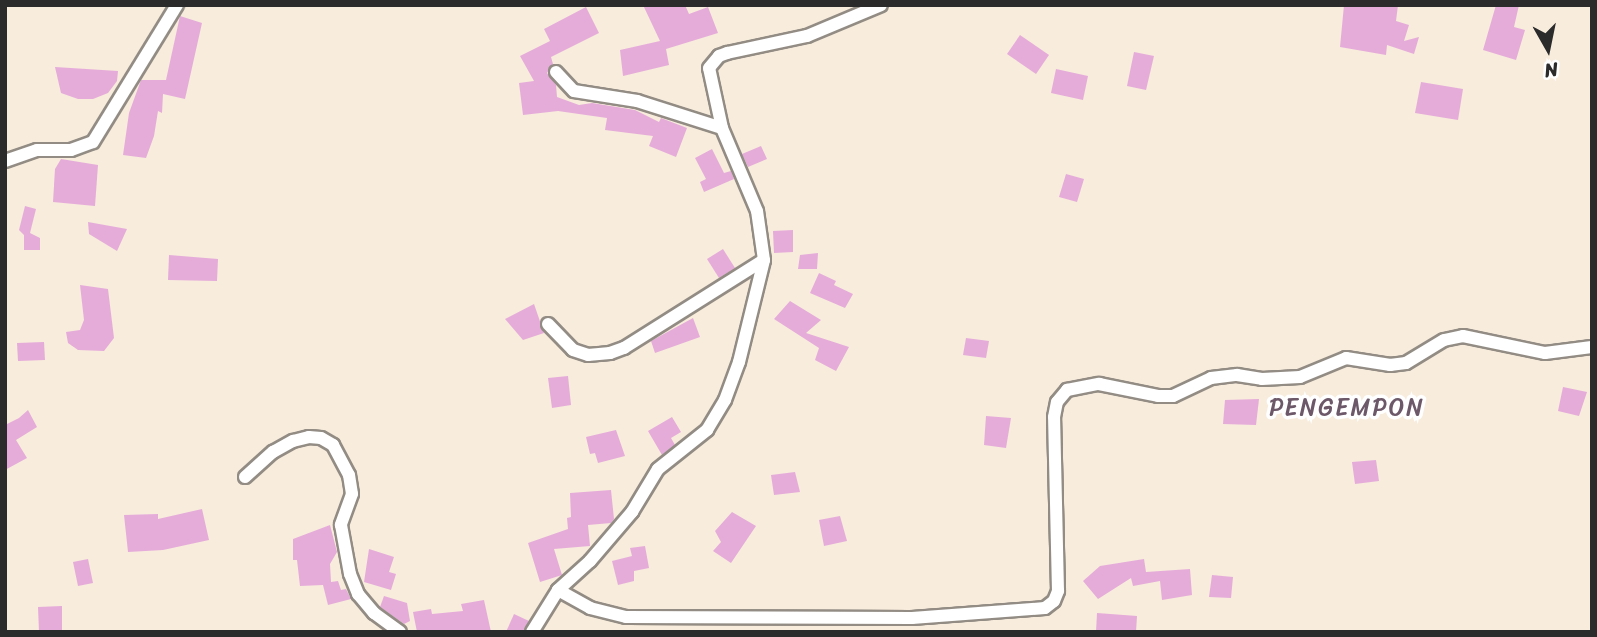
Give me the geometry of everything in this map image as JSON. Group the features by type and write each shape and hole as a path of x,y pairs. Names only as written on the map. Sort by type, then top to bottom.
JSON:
{"street":[{"path":"5,161 37,150 60,151 93,142 177,5"},
{"path":"532,632 558,590 614,535 659,469 707,430 717,417 738,362 764,260 757,211 722,128 709,68 719,56 807,36 881,5"},
{"path":"556,72 574,91 637,101 722,128"},
{"path":"548,324 573,350 588,355 610,353 624,348 764,260"},
{"path":"558,590 590,608 626,617 912,618 1045,608 1054,601 1058,591 1054,417 1057,402 1067,390 1099,384 1158,396 1173,396 1211,378 1237,375 1262,379 1300,377 1346,358 1390,365 1406,363 1444,340 1463,336 1545,353 1592,346"},
{"path":"245,477 273,452 293,441 309,437 321,438 333,445 349,475 352,494 341,526 350,574 358,594 374,613 400,632"}],"building":[{"path":"643,5 685,5 689,14 708,7 718,33 666,49 669,65 623,76 620,50 660,41"},
{"path":"1344,5 1398,5 1396,21 1409,25 1404,41 1419,37 1414,54 1387,45 1386,55 1340,47"},
{"path":"1496,5 1519,5 1514,27 1525,30 1516,60 1483,50"},
{"path":"586,7 599,33 551,57 553,64 547,73 556,85 557,97 579,105 592,103 635,110 659,122 661,118 687,128 676,157 649,146 653,136 605,130 607,118 558,111 523,115 519,83 534,81 520,56 550,41 544,29"},
{"path":"180,16 202,23 185,99 163,94 162,113 158,111 154,136 146,158 123,155 129,113 141,80 166,80"},
{"path":"1020,35 1049,55 1036,74 1007,54"},
{"path":"1134,52 1154,56 1146,90 1127,86"},
{"path":"55,67 118,71 117,81 108,93 93,99 78,99 61,93"},
{"path":"1056,69 1088,76 1083,100 1051,93"},
{"path":"1421,82 1463,89 1458,120 1415,113"},
{"path":"761,146 767,159 748,167 742,154"},
{"path":"712,149 724,173 731,171 734,179 704,192 700,182 706,179 695,158"},
{"path":"61,159 98,165 95,206 53,202 55,169"},
{"path":"1066,174 1084,179 1077,202 1059,197"},
{"path":"25,206 36,209 30,233 40,238 40,250 24,250 24,235 19,230"},
{"path":"88,222 127,229 117,251 89,234"},
{"path":"793,230 793,252 774,253 773,231"},
{"path":"723,249 735,268 719,278 707,259"},
{"path":"818,253 817,269 798,269 800,255"},
{"path":"169,255 218,259 217,281 168,280"},
{"path":"819,273 836,281 834,285 853,294 845,308 810,293"},
{"path":"80,285 108,289 114,338 104,351 78,350 68,343 66,332 80,330 84,320"},
{"path":"790,301 821,320 806,333 849,347 836,371 815,360 819,348 774,319"},
{"path":"534,304 544,333 523,340 505,319"},
{"path":"693,318 700,337 655,353 651,341"},
{"path":"966,338 989,341 986,358 963,355"},
{"path":"44,342 45,360 18,361 17,343"},
{"path":"568,376 571,405 552,408 548,378"},
{"path":"1563,387 1587,392 1579,416 1558,411"},
{"path":"1259,399 1256,425 1223,424 1225,400"},
{"path":"28,410 37,427 16,440 27,458 5,470 5,421 7,424"},
{"path":"986,416 1011,418 1006,448 984,445"},
{"path":"672,417 681,432 671,438 675,445 662,455 648,431"},
{"path":"616,430 625,456 598,463 595,453 590,454 586,437"},
{"path":"1376,460 1379,481 1355,484 1352,462"},
{"path":"795,472 800,492 774,495 771,475"},
{"path":"611,490 614,519 611,523 588,525 590,546 554,549 562,575 540,582 528,543 568,529 567,518 571,517 570,493"},
{"path":"202,509 209,540 163,550 128,552 124,515 158,514 158,519"},
{"path":"732,512 756,526 731,563 713,551 721,542 715,531"},
{"path":"840,516 847,541 824,546 819,520"},
{"path":"330,525 337,552 330,564 331,582 338,581 341,590 346,589 351,599 328,605 323,585 300,586 297,560 293,560 293,539"},
{"path":"645,546 649,568 634,571 634,581 618,585 612,561 632,556 630,548"},
{"path":"369,549 394,557 389,572 396,574 391,590 364,582"},
{"path":"88,559 93,583 78,586 73,562"},
{"path":"1144,559 1146,572 1190,569 1192,595 1162,600 1160,581 1133,586 1131,578 1098,599 1083,581 1100,566"},
{"path":"1212,575 1233,577 1231,598 1209,597"},
{"path":"384,596 407,603 410,621 404,624 380,607"},
{"path":"484,600 491,632 417,632 413,612 431,609 432,614 463,611 461,604"},
{"path":"62,606 62,632 39,632 38,607"},
{"path":"1097,613 1137,616 1136,632 1096,632"},
{"path":"514,614 529,621 523,632 506,632"}],"district":[{"name":"PENGEMPON","path":"1347,408"}]}
